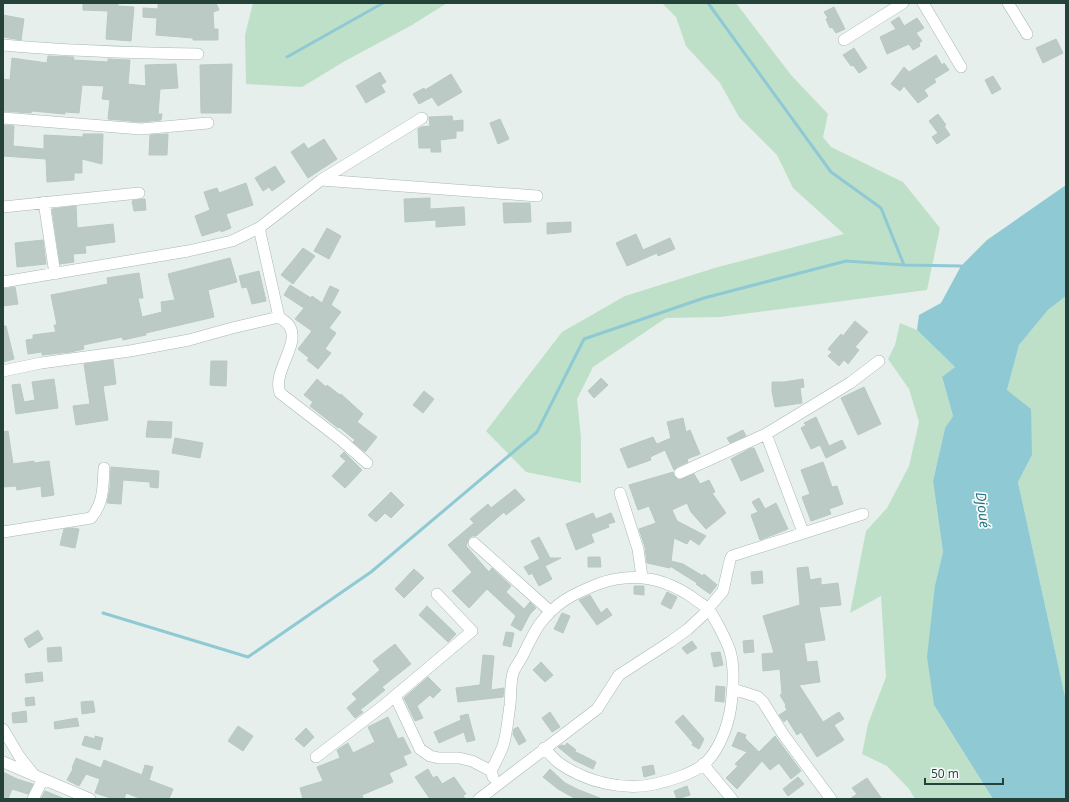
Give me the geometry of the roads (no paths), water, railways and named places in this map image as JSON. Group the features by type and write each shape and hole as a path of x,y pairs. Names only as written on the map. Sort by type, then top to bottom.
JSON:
{"street":[{"path":"844,40 903,3"},
{"path":"924,3 961,67"},
{"path":"1008,3 1027,34"},
{"path":"3,45 116,53 198,54"},
{"path":"3,118 141,129 208,123"},
{"path":"3,282 188,251 232,241 259,228 321,180 422,118"},
{"path":"321,180 537,196"},
{"path":"3,206 139,193"},
{"path":"44,202 55,274"},
{"path":"259,228 279,317 290,327 292,334 291,342 279,377 278,387 280,393 341,440 367,463"},
{"path":"3,371 40,363 130,351 189,340 279,317"},
{"path":"680,473 766,434 850,384 879,361"},
{"path":"766,434 803,532"},
{"path":"3,532 92,518 98,510 100,503 104,468"},
{"path":"620,492 638,549 642,577"},
{"path":"479,799 597,709 619,675 688,629 723,591 732,556 863,514"},
{"path":"474,543 550,611"},
{"path":"496,786 491,771 502,746 506,730 513,674 538,627 550,611 574,593 613,579 642,577 674,586 684,591 708,609 730,652 734,675 730,717 725,732 716,748 703,764 678,777 659,784 641,787 619,786 591,780 573,772 558,762 544,748"},
{"path":"316,757 383,706 472,631 437,594"},
{"path":"733,689 758,696 783,734 832,799"},
{"path":"395,696 420,749 430,756 440,758 459,758 472,761 491,771"},
{"path":"3,729 19,756 38,777"},
{"path":"3,762 90,799"},
{"path":"703,764 732,799"},
{"path":"33,799 38,777"}],"water":[{"name":"Djoué","path":"1066,185 1066,296 1048,310 1019,345 1007,390 1031,409 1032,455 1018,482 1066,701 1066,799 993,799 934,705 927,657 935,585 943,552 933,481 945,428 953,416 942,377 955,367 917,330 919,315 941,303 961,266 987,240"}],"waterway":[{"path":"287,57 383,3"},
{"path":"708,3 831,172 881,208 904,265"},
{"path":"103,613 248,657 371,572 537,432 584,339 704,298 846,261 904,265 961,266 964,269"}]}
